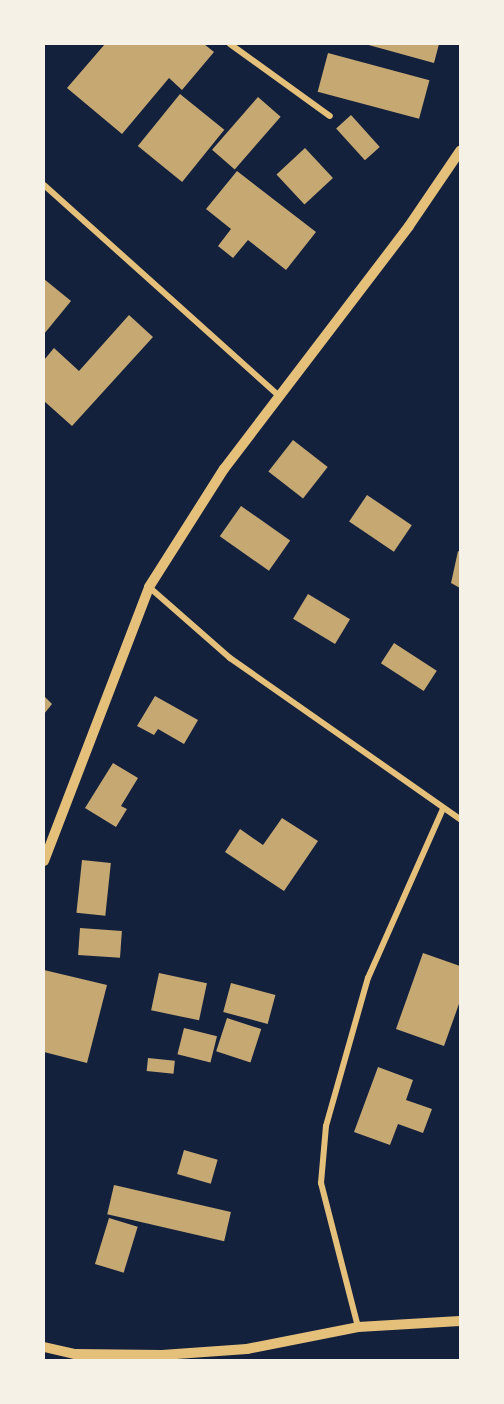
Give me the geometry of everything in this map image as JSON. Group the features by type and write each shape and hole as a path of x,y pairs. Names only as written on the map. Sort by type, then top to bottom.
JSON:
{"street":[{"path":"230,44 330,116"},
{"path":"44,861 149,587 224,469 278,394 409,226 460,151"},
{"path":"44,185 278,394"},
{"path":"149,587 230,658 460,819"},
{"path":"358,1327 321,1184 326,1126 368,978 443,809"},
{"path":"44,1347 75,1354 162,1355 247,1349 358,1327 460,1321"}],"building":[{"path":"105,44 204,44 214,52 182,90 169,78 122,134 67,88"},
{"path":"365,44 439,44 434,63"},
{"path":"328,53 429,80 419,119 318,92"},
{"path":"180,94 224,130 182,182 138,146"},
{"path":"258,97 281,117 235,170 212,150"},
{"path":"351,115 380,147 365,160 336,128"},
{"path":"305,148 333,178 304,205 276,175"},
{"path":"237,171 316,232 286,270 248,240 233,258 218,246 231,229 206,209"},
{"path":"44,279 71,301 44,334"},
{"path":"129,315 153,337 72,426 44,401 44,360 54,348 79,371"},
{"path":"293,440 328,467 303,499 268,472"},
{"path":"367,495 412,525 394,552 349,522"},
{"path":"241,506 290,540 269,571 220,536"},
{"path":"458,551 460,552 460,588 451,583"},
{"path":"308,594 350,619 335,644 293,619"},
{"path":"394,643 437,671 424,691 381,663"},
{"path":"44,696 52,704 44,714"},
{"path":"155,696 198,720 184,744 158,729 154,735 137,726"},
{"path":"113,763 138,778 121,806 127,809 116,827 85,808"},
{"path":"282,818 318,841 284,891 225,852 240,829 263,845"},
{"path":"82,860 111,863 105,916 76,913"},
{"path":"80,928 122,931 120,958 78,955"},
{"path":"423,953 460,966 460,1001 444,1046 396,1029"},
{"path":"44,970 107,985 87,1063 44,1052"},
{"path":"159,973 207,983 199,1020 151,1010"},
{"path":"231,983 275,995 268,1024 223,1012"},
{"path":"227,1018 261,1029 250,1062 216,1051"},
{"path":"184,1028 217,1036 210,1062 177,1054"},
{"path":"148,1058 175,1061 173,1074 147,1071"},
{"path":"378,1067 413,1080 406,1100 432,1109 423,1133 398,1124 390,1145 354,1132"},
{"path":"184,1150 218,1160 211,1184 177,1174"},
{"path":"114,1185 231,1212 224,1241 107,1214"},
{"path":"109,1218 138,1227 124,1273 95,1264"}]}
